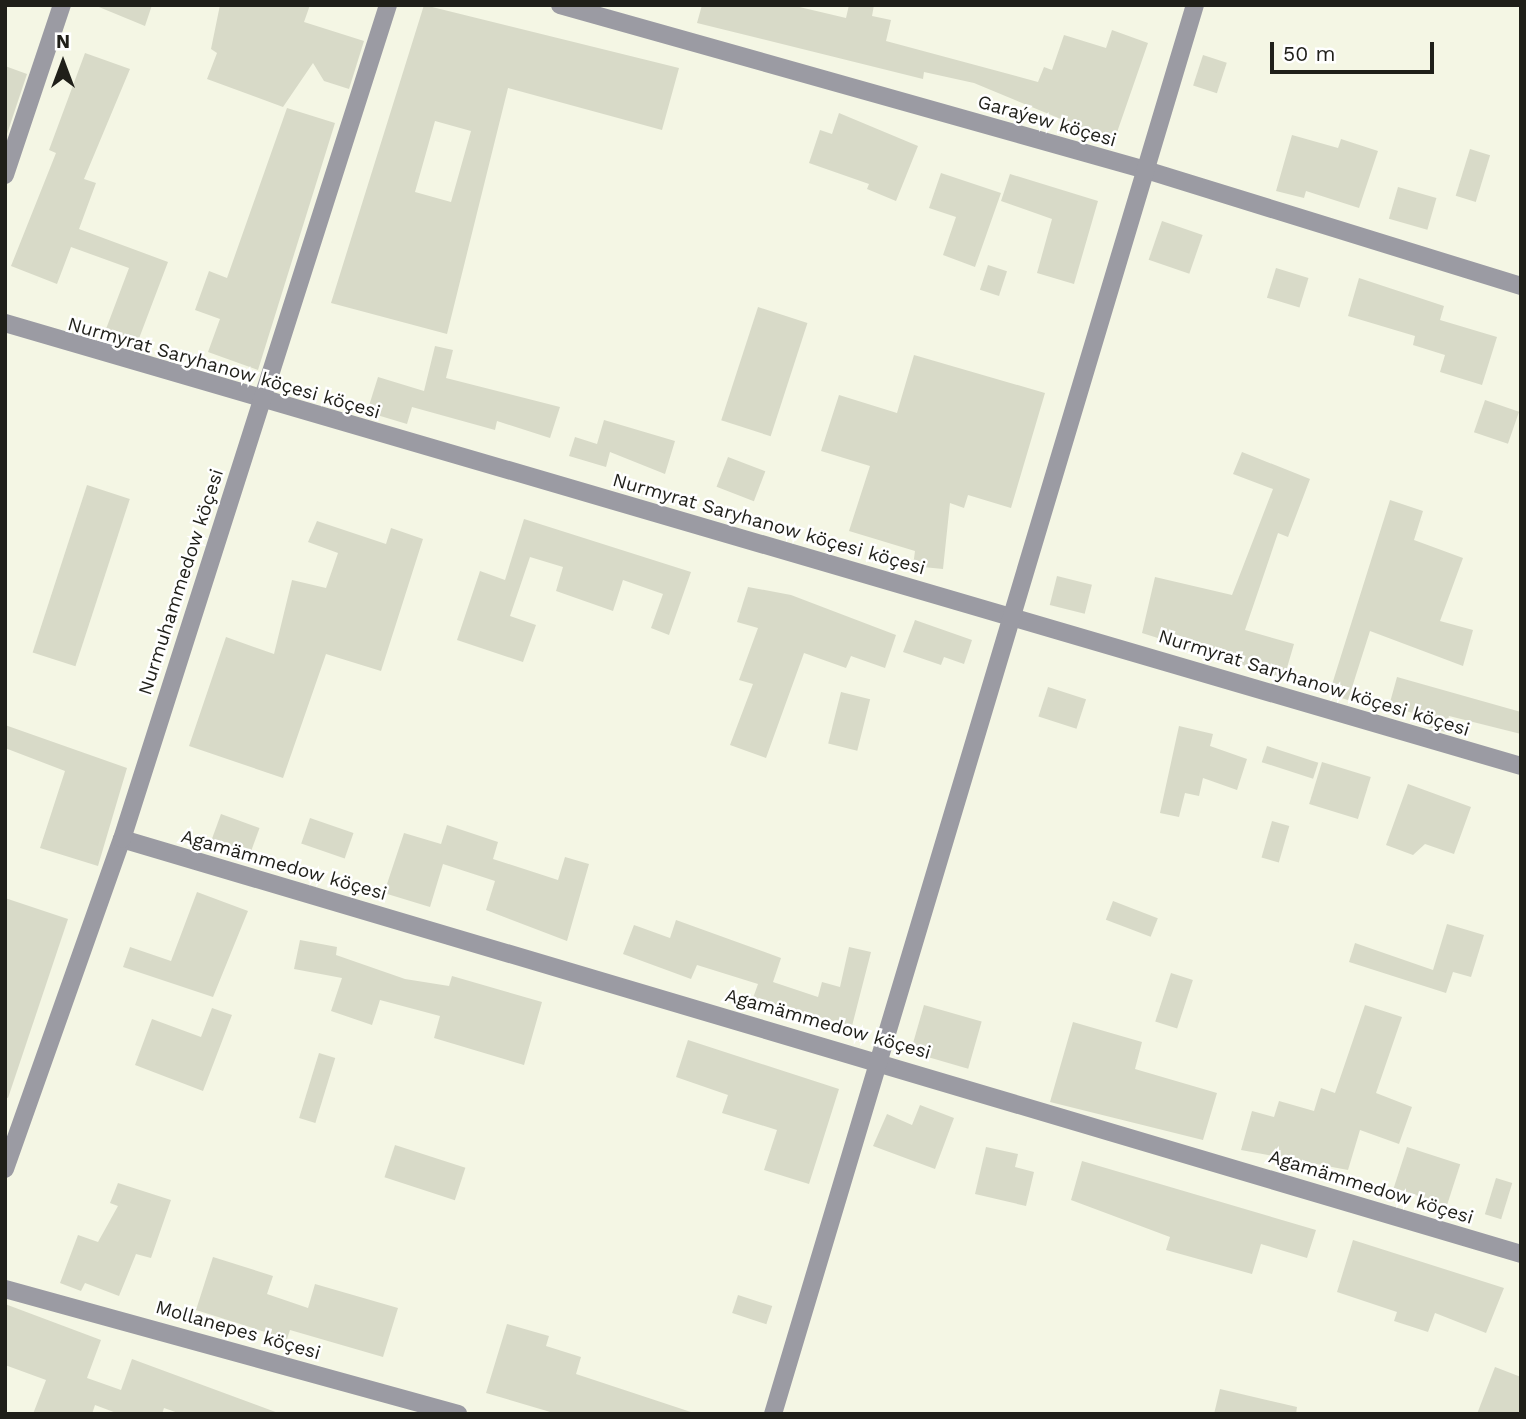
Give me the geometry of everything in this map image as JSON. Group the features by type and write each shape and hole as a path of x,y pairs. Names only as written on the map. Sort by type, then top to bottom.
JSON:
{"street":[{"path":"5,175 62,5"},
{"name":"Nurmuhammedow köçesi","path":"5,1169 122,839 388,5"},
{"name":"Garaýew köçesi","path":"560,5 1146,170 1521,286"},
{"path":"773,1414 875,1060 1016,615 1195,5"},
{"name":"Nurmyrat Saryhanow köçesi köçesi","path":"5,323 260,402 1016,615 1521,766"},
{"name":"Agamämmedow köçesi","path":"122,839 875,1060 1521,1254"},
{"name":"Mollanepes köçesi","path":"5,1289 458,1414"}],"building":[{"path":"94,5 152,5 145,26"},
{"path":"220,5 310,5 304,22 364,41 349,89 324,81 313,63 283,107 207,79 217,53 211,49"},
{"path":"424,5 679,68 662,130 508,88 447,334 331,303","holes":["435,121 471,131 451,202 415,192"]},
{"path":"702,5 791,5 846,18 849,5 874,5 872,16 891,20 886,41 1038,82 1044,67 1052,70 1064,35 1106,48 1112,30 1148,43 1114,141 974,83 924,72 923,79 697,23"},
{"path":"85,53 130,69 84,179 96,183 79,229 168,262 135,349 103,337 129,268 71,247 57,284 11,266 56,153 49,150"},
{"path":"1203,55 1227,63 1217,93 1193,85"},
{"path":"5,66 27,74 6,137 5,137"},
{"path":"287,108 335,123 258,370 208,352 220,319 195,310 209,271 227,278"},
{"path":"839,113 918,146 896,201 867,189 869,184 809,163 820,130 832,134"},
{"path":"1292,135 1338,148 1341,139 1378,151 1359,208 1306,191 1304,198 1276,191"},
{"path":"1470,149 1490,155 1476,202 1456,196"},
{"path":"941,173 1001,193 975,267 943,255 956,217 929,208"},
{"path":"1010,174 1098,201 1074,284 1037,273 1052,219 1001,201"},
{"path":"1398,187 1436,198 1427,230 1389,219"},
{"path":"1162,221 1203,235 1189,274 1149,260"},
{"path":"988,265 1007,271 999,296 980,290"},
{"path":"1276,268 1309,278 1299,308 1267,298"},
{"path":"1359,278 1444,306 1440,320 1497,337 1482,385 1440,372 1445,355 1413,345 1415,336 1348,316"},
{"path":"758,307 807,323 771,436 721,420"},
{"path":"435,346 453,350 446,378 560,407 550,438 497,421 495,430 412,407 407,424 367,412 378,377 424,391"},
{"path":"914,355 1045,393 1011,508 968,495 964,508 950,503 943,569 913,566 915,551 849,531 870,466 821,451 839,395 897,413"},
{"path":"1485,400 1519,412 1508,444 1474,432"},
{"path":"604,420 675,441 665,474 610,452 606,467 569,456 575,437 597,444"},
{"path":"1242,452 1310,479 1288,537 1278,533 1245,630 1294,644 1284,678 1142,633 1155,577 1232,595 1273,489 1233,474"},
{"path":"728,457 765,471 754,501 717,487"},
{"path":"87,485 130,499 75,666 33,652"},
{"path":"1390,500 1423,511 1414,540 1463,558 1440,621 1473,630 1463,666 1370,631 1348,700 1329,694"},
{"path":"524,519 691,572 669,635 651,628 663,594 623,580 613,611 556,591 563,567 530,557 510,616 536,625 523,662 457,640 480,571 505,580"},
{"path":"317,521 386,544 391,528 423,539 381,671 326,654 283,778 189,746 226,637 274,654 292,580 326,588 338,553 308,542"},
{"path":"1057,576 1092,585 1085,614 1050,605"},
{"path":"748,587 791,595 896,635 885,668 851,656 846,668 804,653 766,758 730,745 753,684 739,680 758,628 737,622"},
{"path":"915,620 972,640 964,664 944,657 941,665 903,652"},
{"path":"1397,677 1521,712 1521,734 1449,716 1445,732 1424,726 1426,717 1389,706"},
{"path":"1048,687 1086,699 1076,729 1038,716"},
{"path":"841,692 870,699 857,751 828,743"},
{"path":"5,725 127,768 98,866 40,848 65,771 5,748"},
{"path":"1179,726 1213,734 1210,746 1247,759 1237,790 1203,778 1199,796 1185,793 1179,817 1160,813"},
{"path":"1267,746 1318,763 1313,779 1262,762"},
{"path":"1322,762 1371,777 1358,819 1309,804"},
{"path":"1408,784 1471,807 1454,854 1425,844 1413,855 1386,845"},
{"path":"221,814 260,828 250,854 211,840"},
{"path":"310,818 353,833 345,859 301,844"},
{"path":"1272,821 1289,826 1279,862 1262,858"},
{"path":"447,825 498,842 493,859 558,880 565,857 589,864 567,941 486,910 495,881 443,864 430,907 384,893 404,833 441,844"},
{"path":"197,892 248,911 213,997 123,967 130,947 171,961"},
{"path":"5,898 68,919 8,1098 5,1097"},
{"path":"1113,901 1158,918 1151,937 1106,920"},
{"path":"676,920 781,958 773,982 818,997 822,982 840,987 849,947 871,952 852,1026 753,998 758,984 697,965 691,979 623,954 634,925 670,938"},
{"path":"1447,924 1484,935 1471,977 1453,972 1446,993 1349,962 1355,943 1433,970"},
{"path":"300,940 337,947 336,955 405,979 449,986 452,976 542,1002 524,1065 434,1038 440,1016 380,1000 372,1025 331,1011 342,978 294,969"},
{"path":"1171,973 1193,980 1177,1029 1155,1022"},
{"path":"924,1005 982,1022 968,1069 910,1052"},
{"path":"1365,1005 1402,1017 1376,1093 1412,1107 1399,1144 1360,1130 1348,1170 1241,1150 1252,1111 1274,1117 1279,1101 1314,1111 1321,1088 1335,1093"},
{"path":"212,1008 232,1015 203,1091 135,1065 152,1019 201,1037"},
{"path":"1073,1022 1142,1042 1135,1069 1217,1093 1203,1140 1050,1102"},
{"path":"688,1040 839,1089 809,1184 764,1170 777,1130 722,1113 728,1095 676,1077"},
{"path":"319,1053 335,1058 315,1123 299,1118"},
{"path":"920,1105 954,1118 935,1169 873,1146 887,1114 912,1125"},
{"path":"395,1145 465,1168 455,1200 384,1177"},
{"path":"986,1147 1018,1154 1015,1167 1034,1172 1026,1206 975,1194"},
{"path":"1407,1147 1460,1164 1447,1205 1394,1188"},
{"path":"1082,1161 1316,1230 1307,1258 1261,1244 1252,1274 1166,1250 1170,1237 1071,1200"},
{"path":"1496,1178 1512,1183 1501,1219 1485,1214"},
{"path":"118,1183 171,1200 151,1258 136,1254 119,1296 85,1283 81,1291 60,1283 78,1235 98,1242 118,1206 110,1203"},
{"path":"1353,1240 1504,1288 1486,1333 1435,1313 1428,1332 1394,1321 1397,1312 1337,1292"},
{"path":"213,1257 273,1276 267,1294 308,1308 315,1284 398,1308 383,1357 290,1330 287,1339 196,1310"},
{"path":"738,1295 772,1306 766,1324 732,1313"},
{"path":"5,1304 101,1340 87,1378 121,1390 132,1359 281,1414 181,1414 164,1408 162,1414 119,1414 95,1405 92,1414 33,1414 46,1380 5,1365"},
{"path":"507,1324 549,1336 546,1346 581,1357 576,1374 697,1414 557,1414 486,1393"},
{"path":"1495,1367 1521,1377 1521,1414 1477,1414"},
{"path":"1220,1389 1297,1407 1296,1414 1214,1414"}]}
